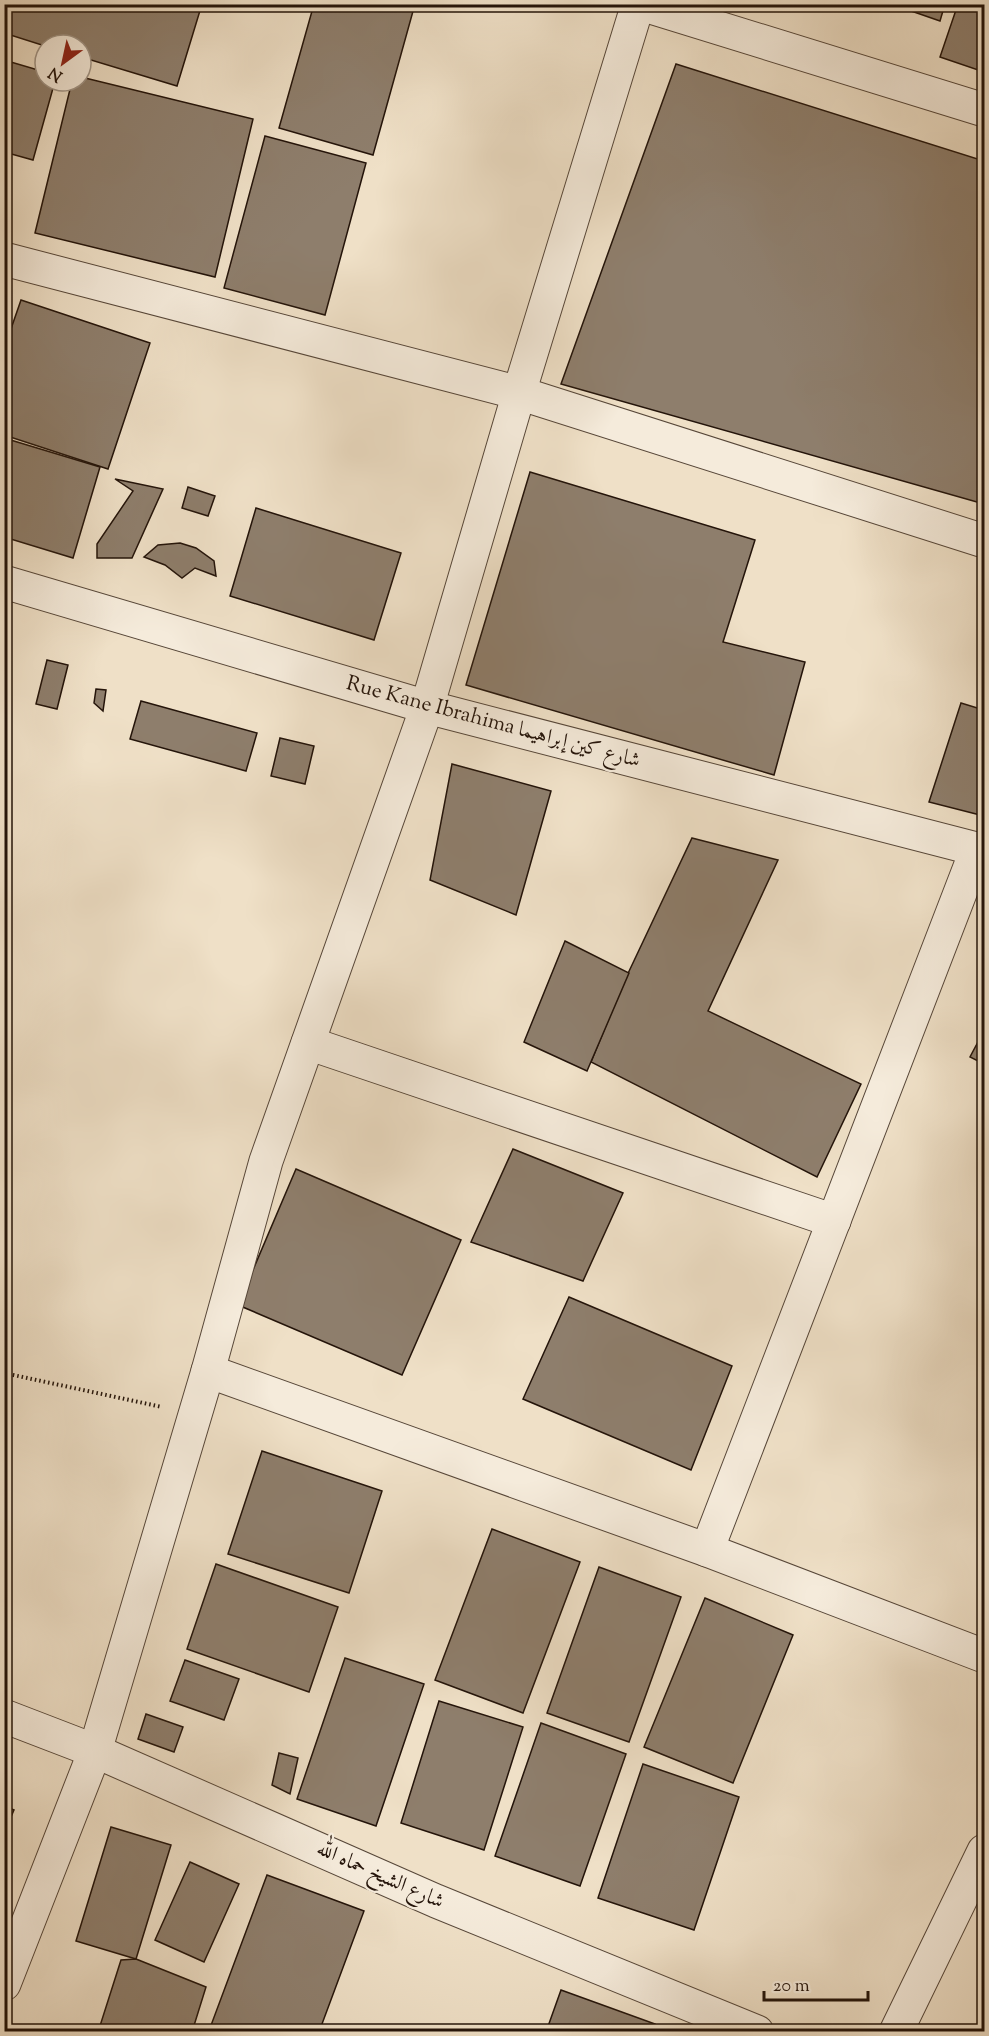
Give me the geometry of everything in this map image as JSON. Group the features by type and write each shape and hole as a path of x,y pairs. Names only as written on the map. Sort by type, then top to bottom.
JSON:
{"street":[{"path":"4,1984 95,1751 196,1414 266,1161 427,707 519,393 639,4 984,110"},
{"path":"4,259 519,393 984,541"},
{"name":"Rue Kane Ibrahima شارع كين إبراهيما","path":"4,582 427,707 981,850"},
{"path":"707,1550 981,850"},
{"path":"308,1043 834,1221"},
{"path":"208,1371 707,1550 984,1656"},
{"name":"شارع الشيخ حماه الله","path":"4,1716 95,1751 436,1901 758,2031"},
{"path":"896,2031 984,1851"}],"path":[{"path":"4,1373 196,1414"}],"building":[{"path":"4,4 202,4 177,86 93,61 93,33 33,33 33,42 4,33"},
{"path":"314,4 415,4 373,155 279,128"},
{"path":"891,4 945,4 940,21"},
{"path":"958,4 984,4 984,72 940,57"},
{"path":"4,60 33,68 33,93 52,93 33,160 4,152"},
{"path":"676,64 984,161 984,504 561,384"},
{"path":"93,80 253,119 215,277 35,233 69,93 93,93"},
{"path":"265,136 366,163 325,315 224,288"},
{"path":"21,300 150,343 108,469 4,435 4,349"},
{"path":"4,438 100,467 73,558 4,537"},
{"path":"530,472 755,540 723,642 805,662 774,775 466,685"},
{"path":"115,479 163,489 132,558 97,558 97,544 133,491"},
{"path":"188,487 215,496 208,516 182,508"},
{"path":"256,508 401,553 374,640 230,596"},
{"path":"180,543 196,548 214,561 216,576 195,568 182,578 165,565 144,557 158,545"},
{"path":"47,660 68,665 57,709 36,704"},
{"path":"96,689 106,690 103,711 94,703"},
{"path":"141,701 257,733 246,771 130,739"},
{"path":"961,703 984,710 984,816 929,802"},
{"path":"280,738 314,746 305,784 271,776"},
{"path":"452,764 551,791 516,915 430,880"},
{"path":"692,838 778,860 708,1011 861,1084 817,1177 591,1062 623,984"},
{"path":"565,941 629,973 587,1071 524,1042"},
{"path":"979,1040 984,1043 984,1064 970,1057"},
{"path":"513,1149 623,1193 583,1281 471,1242"},
{"path":"296,1169 461,1240 402,1375 238,1305"},
{"path":"569,1297 732,1366 691,1470 523,1399"},
{"path":"262,1451 382,1491 349,1593 228,1554"},
{"path":"492,1529 580,1562 523,1713 435,1680"},
{"path":"216,1564 338,1607 309,1692 187,1649"},
{"path":"599,1567 681,1597 629,1742 547,1713"},
{"path":"705,1598 793,1635 733,1783 644,1747"},
{"path":"345,1658 424,1684 376,1826 297,1799"},
{"path":"185,1660 239,1679 224,1720 170,1701"},
{"path":"439,1701 523,1727 484,1850 401,1823"},
{"path":"146,1714 183,1727 174,1752 138,1739"},
{"path":"541,1723 626,1754 580,1886 495,1856"},
{"path":"279,1753 298,1758 290,1794 272,1785"},
{"path":"643,1764 739,1797 694,1930 598,1898"},
{"path":"4,1806 14,1810 4,1833"},
{"path":"111,1827 171,1845 136,1959 76,1941"},
{"path":"190,1862 239,1884 204,1962 155,1940"},
{"path":"267,1875 364,1911 319,2032 220,2032 210,2028"},
{"path":"136,1959 206,1987 192,2032 107,2032 99,2029 121,1960"},
{"path":"561,1990 655,2024 653,2032 546,2032"},
{"path":"984,2013 984,2032 974,2032"}]}
